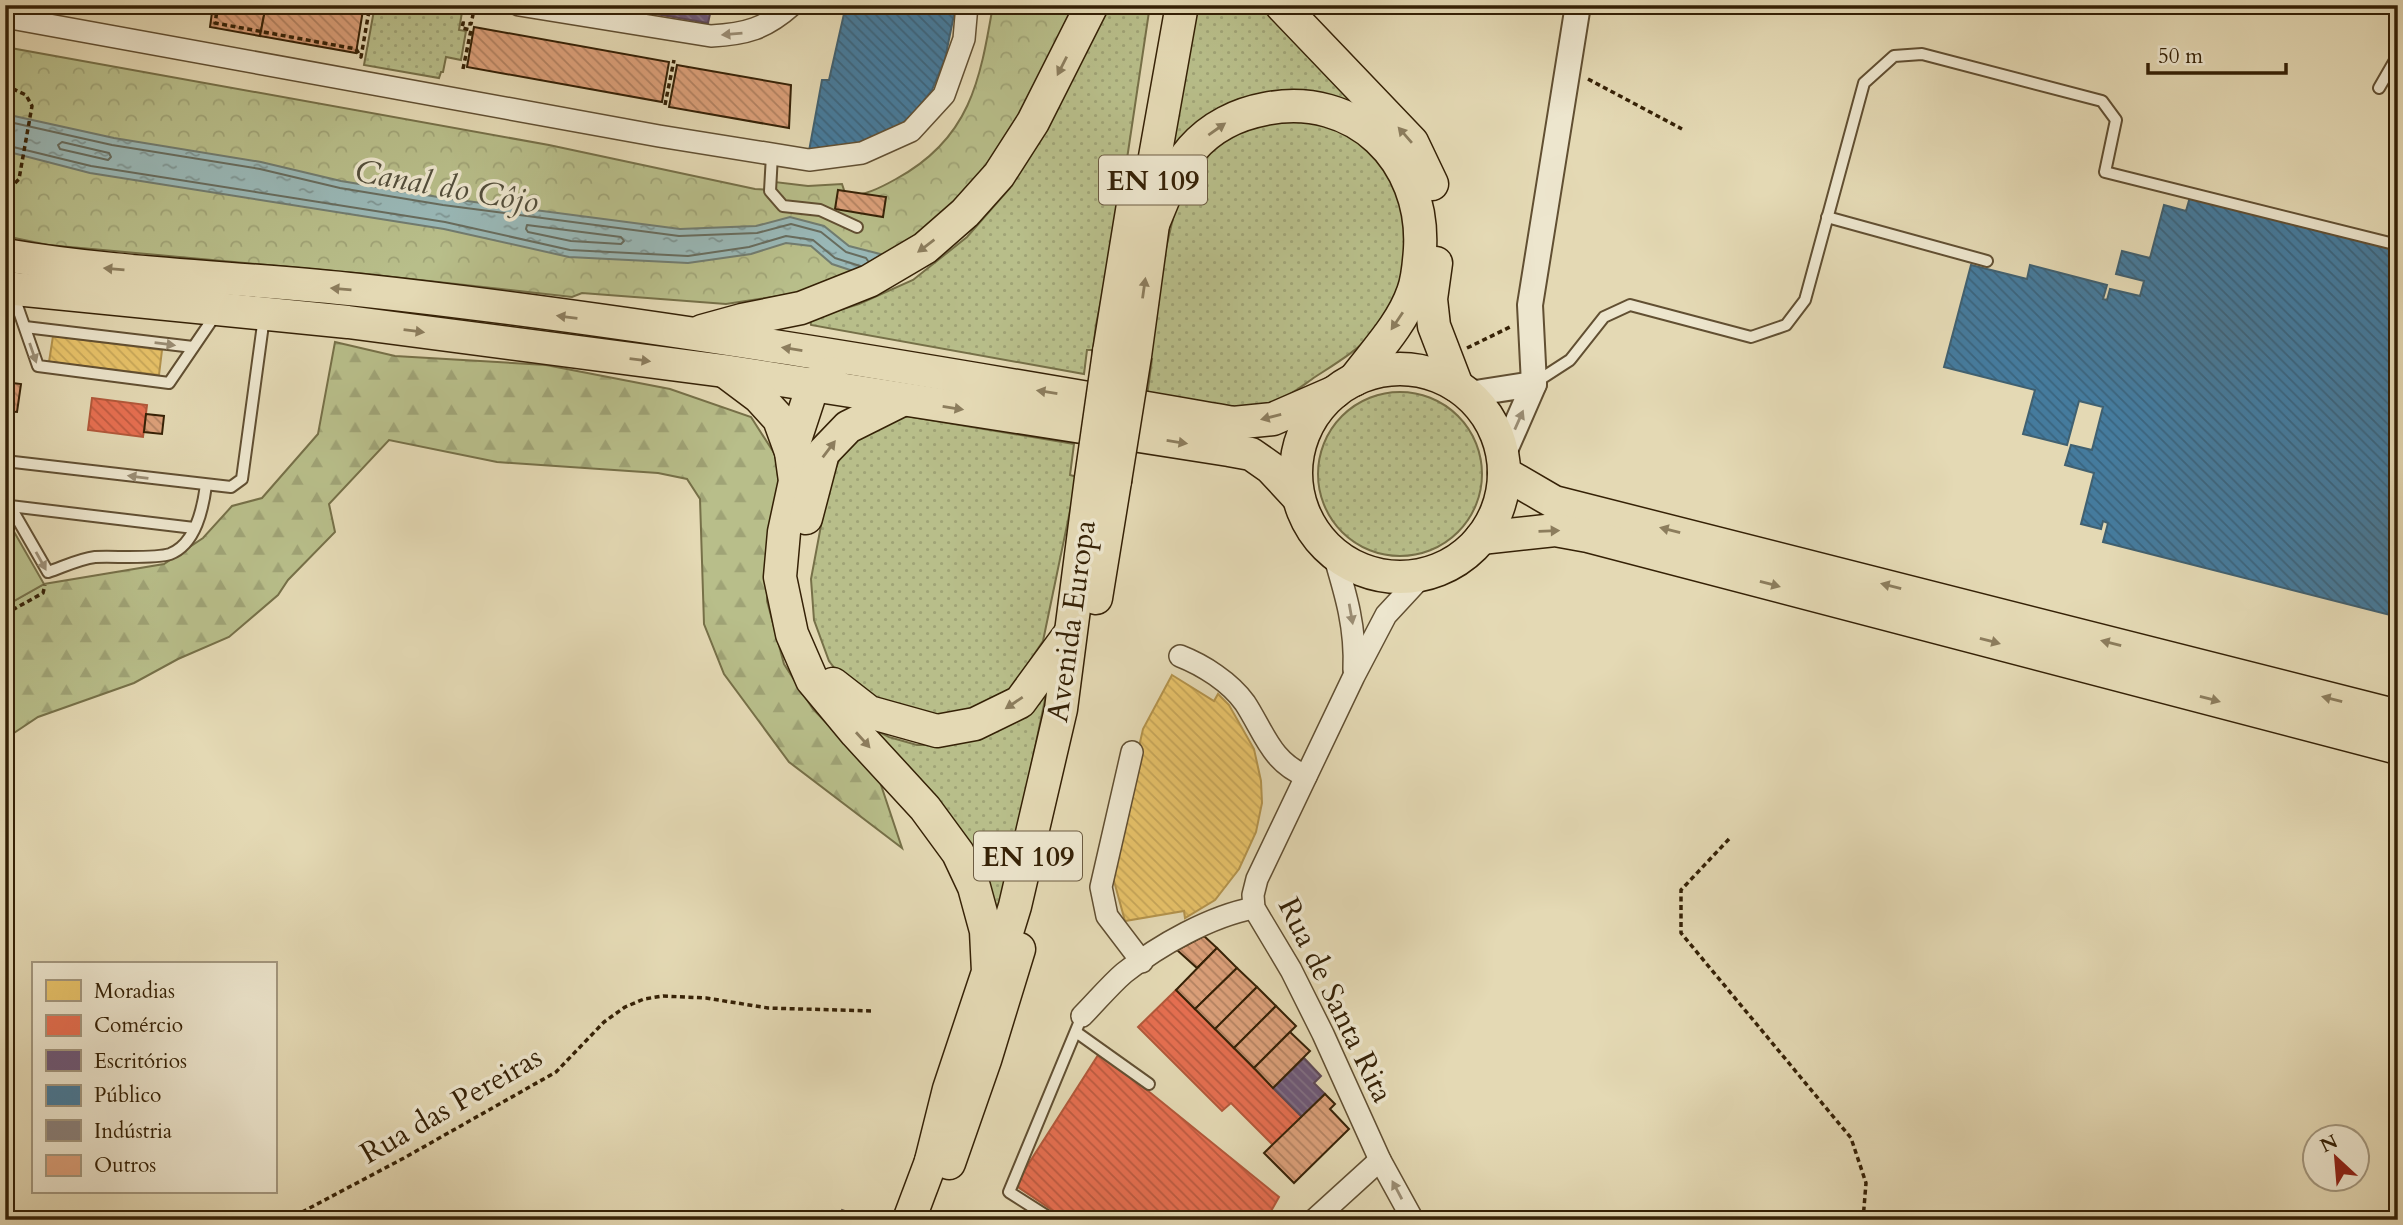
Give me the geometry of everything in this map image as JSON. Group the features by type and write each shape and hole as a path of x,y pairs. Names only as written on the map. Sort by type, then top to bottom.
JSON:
{"main road":[{"path":"692,333 801,308 869,281 925,248 965,213 999,175 1033,122 1092,5"},
{"name":"Avenida Europa","path":"928,1220 985,1060 1031,910 1076,710 1164,5"},
{"name":"Avenida Europa","path":"1122,354 1153,224 1153,168 1182,5"},
{"path":"1153,224 1171,180 1192,149 1241,113 1282,105 1317,106 1349,117 1379,137 1402,167 1416,202 1421,237 1414,290 1402,314 1344,386 1318,408 1301,439 1295,473 1297,496 1305,518 1317,538 1334,555 1354,567 1376,575 1399,578 1423,575 1445,567 1465,555 1481,538 1494,518 1501,496 1503,464 1495,431 1482,410 1463,390 1434,326 1431,299 1439,244 1439,212 1430,179 1412,142 1281,5"},
{"path":"5,256 55,264 358,290 692,333 1233,423 1273,419 1376,372 1399,369 1423,372 1463,390"},
{"path":"8,288 348,322 724,371 1251,454 1270,468 1297,496"},
{"path":"791,452 813,385 831,372 883,365"},
{"path":"724,371 759,397 779,419 791,452 795,481 784,532 780,577 792,634 812,680 925,808 958,853 974,887 986,931 988,972 949,1089 931,1161"},
{"path":"902,400 848,427 823,453 804,523 799,586 807,639 827,678 869,712 937,732 975,724 1020,702 1072,631"},
{"path":"1503,464 1554,502 2398,716"},
{"name":"Avenida Europa","path":"909,1220 959,1087 1015,906 1061,709 1072,631 1103,480"},
{"path":"1481,538 1555,530 1588,536 2398,748"}],"street":[{"path":"519,5 711,36 742,34 765,26 792,5"},
{"path":"5,17 809,160 862,153 911,131 944,94 964,39 967,5"},
{"path":"1503,464 1534,384 1530,305 1578,5"},
{"path":"1463,390 1534,384"},
{"name":"Rua de Santa Rita","path":"1334,555 1349,603 1355,642 1354,676"},
{"name":"Rua de Santa Rita","path":"1413,1220 1380,1160 1291,970 1263,927 1254,908 1253,895 1256,879 1386,615 1423,575"},
{"path":"1180,656 1218,677 1235,693 1243,701 1269,748 1291,770 1306,776"},
{"path":"1132,752 1101,887 1107,916 1142,962"},
{"path":"1079,1024 1124,974 1142,962 1195,928 1231,912 1254,908"},
{"path":"1314,1220 1380,1160"}],"lane":[{"path":"1534,384 1570,360 1604,317 1630,305 1751,337 1787,325 1805,300 1864,83 1894,56 1922,54 2102,101 2116,120 2105,172 2398,245"},
{"path":"2379,88 2398,55"},
{"path":"772,155 770,191 783,206 820,210 857,227"},
{"path":"1827,217 1987,261"},
{"path":"8,288 38,366 169,383 219,309"},
{"path":"5,461 231,488 242,479 265,314"},
{"path":"24,327 193,347"},
{"path":"8,505 48,572 91,558 169,555 184,545 194,528 203,508 206,485"},
{"path":"8,505 194,528"},
{"path":"1053,1220 1009,1192 1079,1024 1149,1084"}],"path":[{"path":"218,5 215,23 356,49 361,57 370,5"},
{"path":"463,69 471,30 462,28 463,23 471,24 475,5"},
{"path":"665,105 674,60"},
{"path":"1568,68 1682,129"},
{"path":"5,85 26,95 32,106 19,179 12,186 5,185"},
{"path":"1459,352 1518,323"},
{"path":"5,614 43,593 48,572"},
{"path":"1729,839 1681,890 1681,933 1851,1138 1866,1183 1863,1220"},
{"name":"Rua das Pereiras","path":"287,1220 556,1072 604,1022 625,1007 644,999 663,996 706,998 768,1008 871,1011"}],"green space":[{"path":"375,5 425,5 462,12 459,30 466,31 461,60 446,57 439,78 364,65"},
{"path":"993,5 1074,5 1000,156 947,216 852,280 792,294 726,304 582,293 572,297 366,274 48,245 5,236 5,47 549,145 755,189 772,190 775,182 808,186 842,184 846,196 872,191 896,179 941,146 956,126 976,83"},
{"path":"1102,5 1150,5 1118,219 1093,350 1087,350 1084,374 811,325 810,319 859,304 913,280 967,237 1010,188 1053,108"},
{"path":"1195,5 1270,5 1383,123 1330,100 1170,156"},
{"path":"1297,114 1360,139 1383,164 1396,186 1404,210 1407,235 1405,260 1389,308 1374,331 1354,350 1295,391 1274,402 1245,408 1228,408 1147,396 1152,359 1146,357 1158,283 1177,201 1206,153 1250,126"},
{"path":"335,342 395,356 546,365 670,389 751,417 776,456 779,487 767,601 784,664 813,709 878,776 902,848 789,762 724,674 704,624 700,499 687,479 658,473 497,462 389,440 329,504 335,532 288,580 278,595 229,637 178,659 134,683 38,717 5,739 5,606 44,584 164,564 203,538 232,506 262,498 318,434"},
{"path":"1400,392 1431,398 1458,416 1476,443 1482,474 1476,505 1458,532 1431,550 1400,556 1369,550 1342,532 1324,505 1318,474 1324,443 1342,416 1369,398"},
{"path":"906,416 1074,444 1070,475 1077,477 1043,641 1012,688 976,707 945,716 909,713 849,687 829,661 814,620 811,579 828,488 843,450 873,427"},
{"path":"5,516 44,584 5,606"},
{"path":"1047,690 1015,844 995,923 855,719 889,737 917,745 942,745"}],"water":[{"path":"5,114 114,138 261,162 341,181 444,198 680,229 756,226 790,217 824,226 849,246 892,257 862,274 832,264 811,246 786,243 751,254 688,263 569,257 444,229 90,173 5,151"}],"building: Moradias":[{"path":"53,336 162,350 159,375 49,362"},
{"path":"1172,675 1214,701 1218,694 1229,705 1254,749 1261,781 1262,803 1256,832 1239,869 1215,900 1185,918 1184,911 1125,921 1111,870 1143,729"}],"building: Comércio":[{"path":"92,398 147,405 143,437 88,430"},
{"path":"1176,990 1302,1117 1273,1145 1231,1103 1222,1111 1138,1027"},
{"path":"1100,1052 1279,1197 1266,1220 1067,1220 1015,1185"}],"building: Escritórios":[{"path":"604,5 712,5 708,23"},
{"path":"1304,1058 1321,1076 1314,1083 1325,1094 1302,1117 1273,1088"}],"building: Público":[{"path":"846,5 956,5 945,59 932,90 899,127 873,140 809,151 822,80 829,80"},
{"path":"2190,197 2398,250 2398,617 2103,542 2108,523 2103,521 2101,529 2081,524 2094,473 2065,465 2071,445 2092,450 2103,407 2079,401 2067,445 2023,434 2035,390 1944,367 1971,265 2027,279 2030,265 2107,285 2103,299 2107,300 2110,289 2140,296 2144,281 2116,274 2122,251 2150,258 2164,205 2186,211"}],"building: Indústria":[{"path":"842,1210 867,1219 838,1220"}],"building: Outros":[{"path":"213,5 266,5 260,36 210,27"},
{"path":"266,5 337,5 363,10 356,53 260,36"},
{"path":"474,27 669,62 662,102 467,67"},
{"path":"677,65 791,85 789,128 669,107"},
{"path":"838,190 886,197 883,217 835,209"},
{"path":"5,382 21,384 17,412 5,411"},
{"path":"146,414 164,416 162,434 144,432"},
{"path":"1204,936 1217,948 1197,968 1177,950"},
{"path":"1217,948 1237,968 1195,1009 1176,990"},
{"path":"1237,968 1257,987 1215,1029 1195,1009"},
{"path":"1257,987 1276,1006 1234,1048 1215,1029"},
{"path":"1276,1006 1296,1026 1254,1068 1234,1048"},
{"path":"1290,1032 1310,1051 1273,1088 1254,1068"},
{"path":"1325,1094 1335,1104 1330,1109 1349,1129 1294,1183 1264,1153"}],"water label":[{"name":"Canal do Côjo","path":"447,186"}]}
